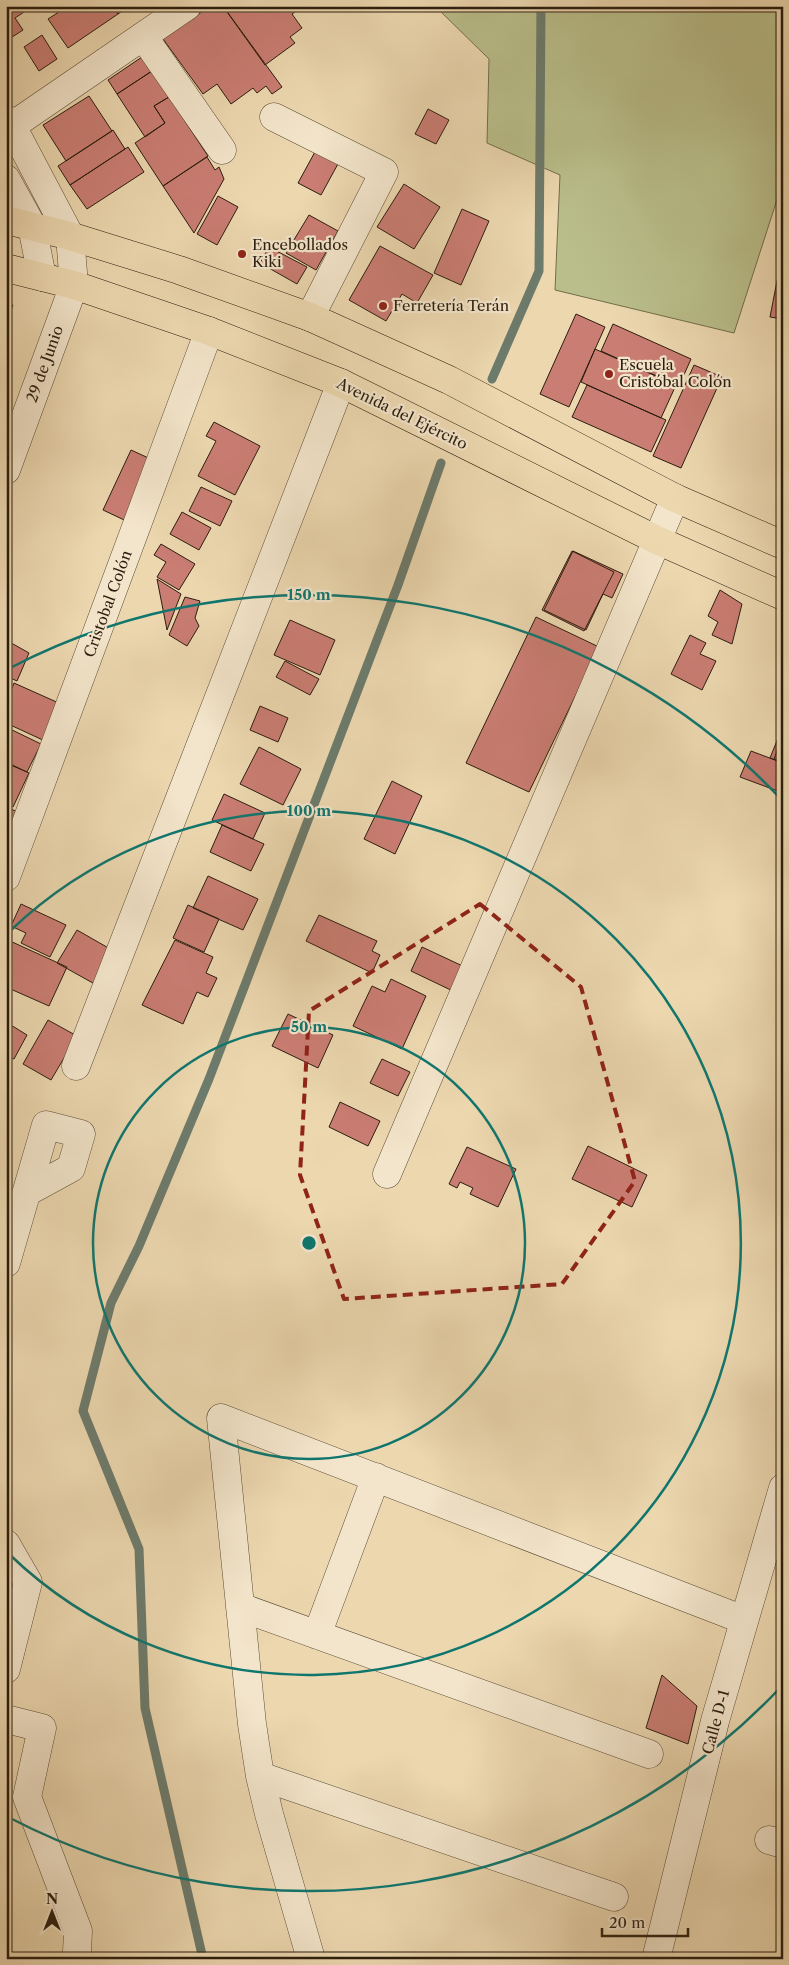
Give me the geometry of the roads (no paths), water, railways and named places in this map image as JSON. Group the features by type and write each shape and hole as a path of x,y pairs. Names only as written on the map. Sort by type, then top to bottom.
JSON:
{"main road":[{"path":"6,220 70,236 179,270 310,317 450,380 675,498 783,545"},
{"name":"Avenida del Ejército","path":"6,268 74,285 210,331 341,383 657,540 783,596"}],"street":[{"path":"74,285 70,236 8,125 187,6"},
{"path":"143,36 222,150"},
{"path":"274,117 384,172 310,317"},
{"path":"6,180 32,226 42,277"},
{"name":"29 de Junio","path":"6,470 74,285"},
{"name":"Cristobal Colón","path":"6,877 210,331"},
{"path":"76,1066 341,383"},
{"path":"387,1174 675,498"},
{"path":"6,1263 27,1192"},
{"path":"311,1959 269,1814 260,1776 252,1724 221,1418 744,1620"},
{"path":"317,1635 376,1477"},
{"name":"Calle D-1","path":"656,1959 692,1810 744,1620 783,1488"},
{"path":"6,1544 28,1582 6,1669"},
{"path":"240,1607 649,1754"},
{"path":"6,1719 42,1728 17,1795 78,1931 77,1957"},
{"path":"260,1776 614,1897"}],"waterway":[{"path":"492,379 539,271 541,6"},
{"path":"203,1959 145,1708 139,1549 83,1411 111,1303 139,1246 209,1079 398,585 441,463"}],"place":[{"name":"Encebollados Kiki","path":"242,254"},
{"name":"Ferretería Terán","path":"383,306"},
{"name":"Escuela Cristóbal Colón","path":"609,374"}]}
